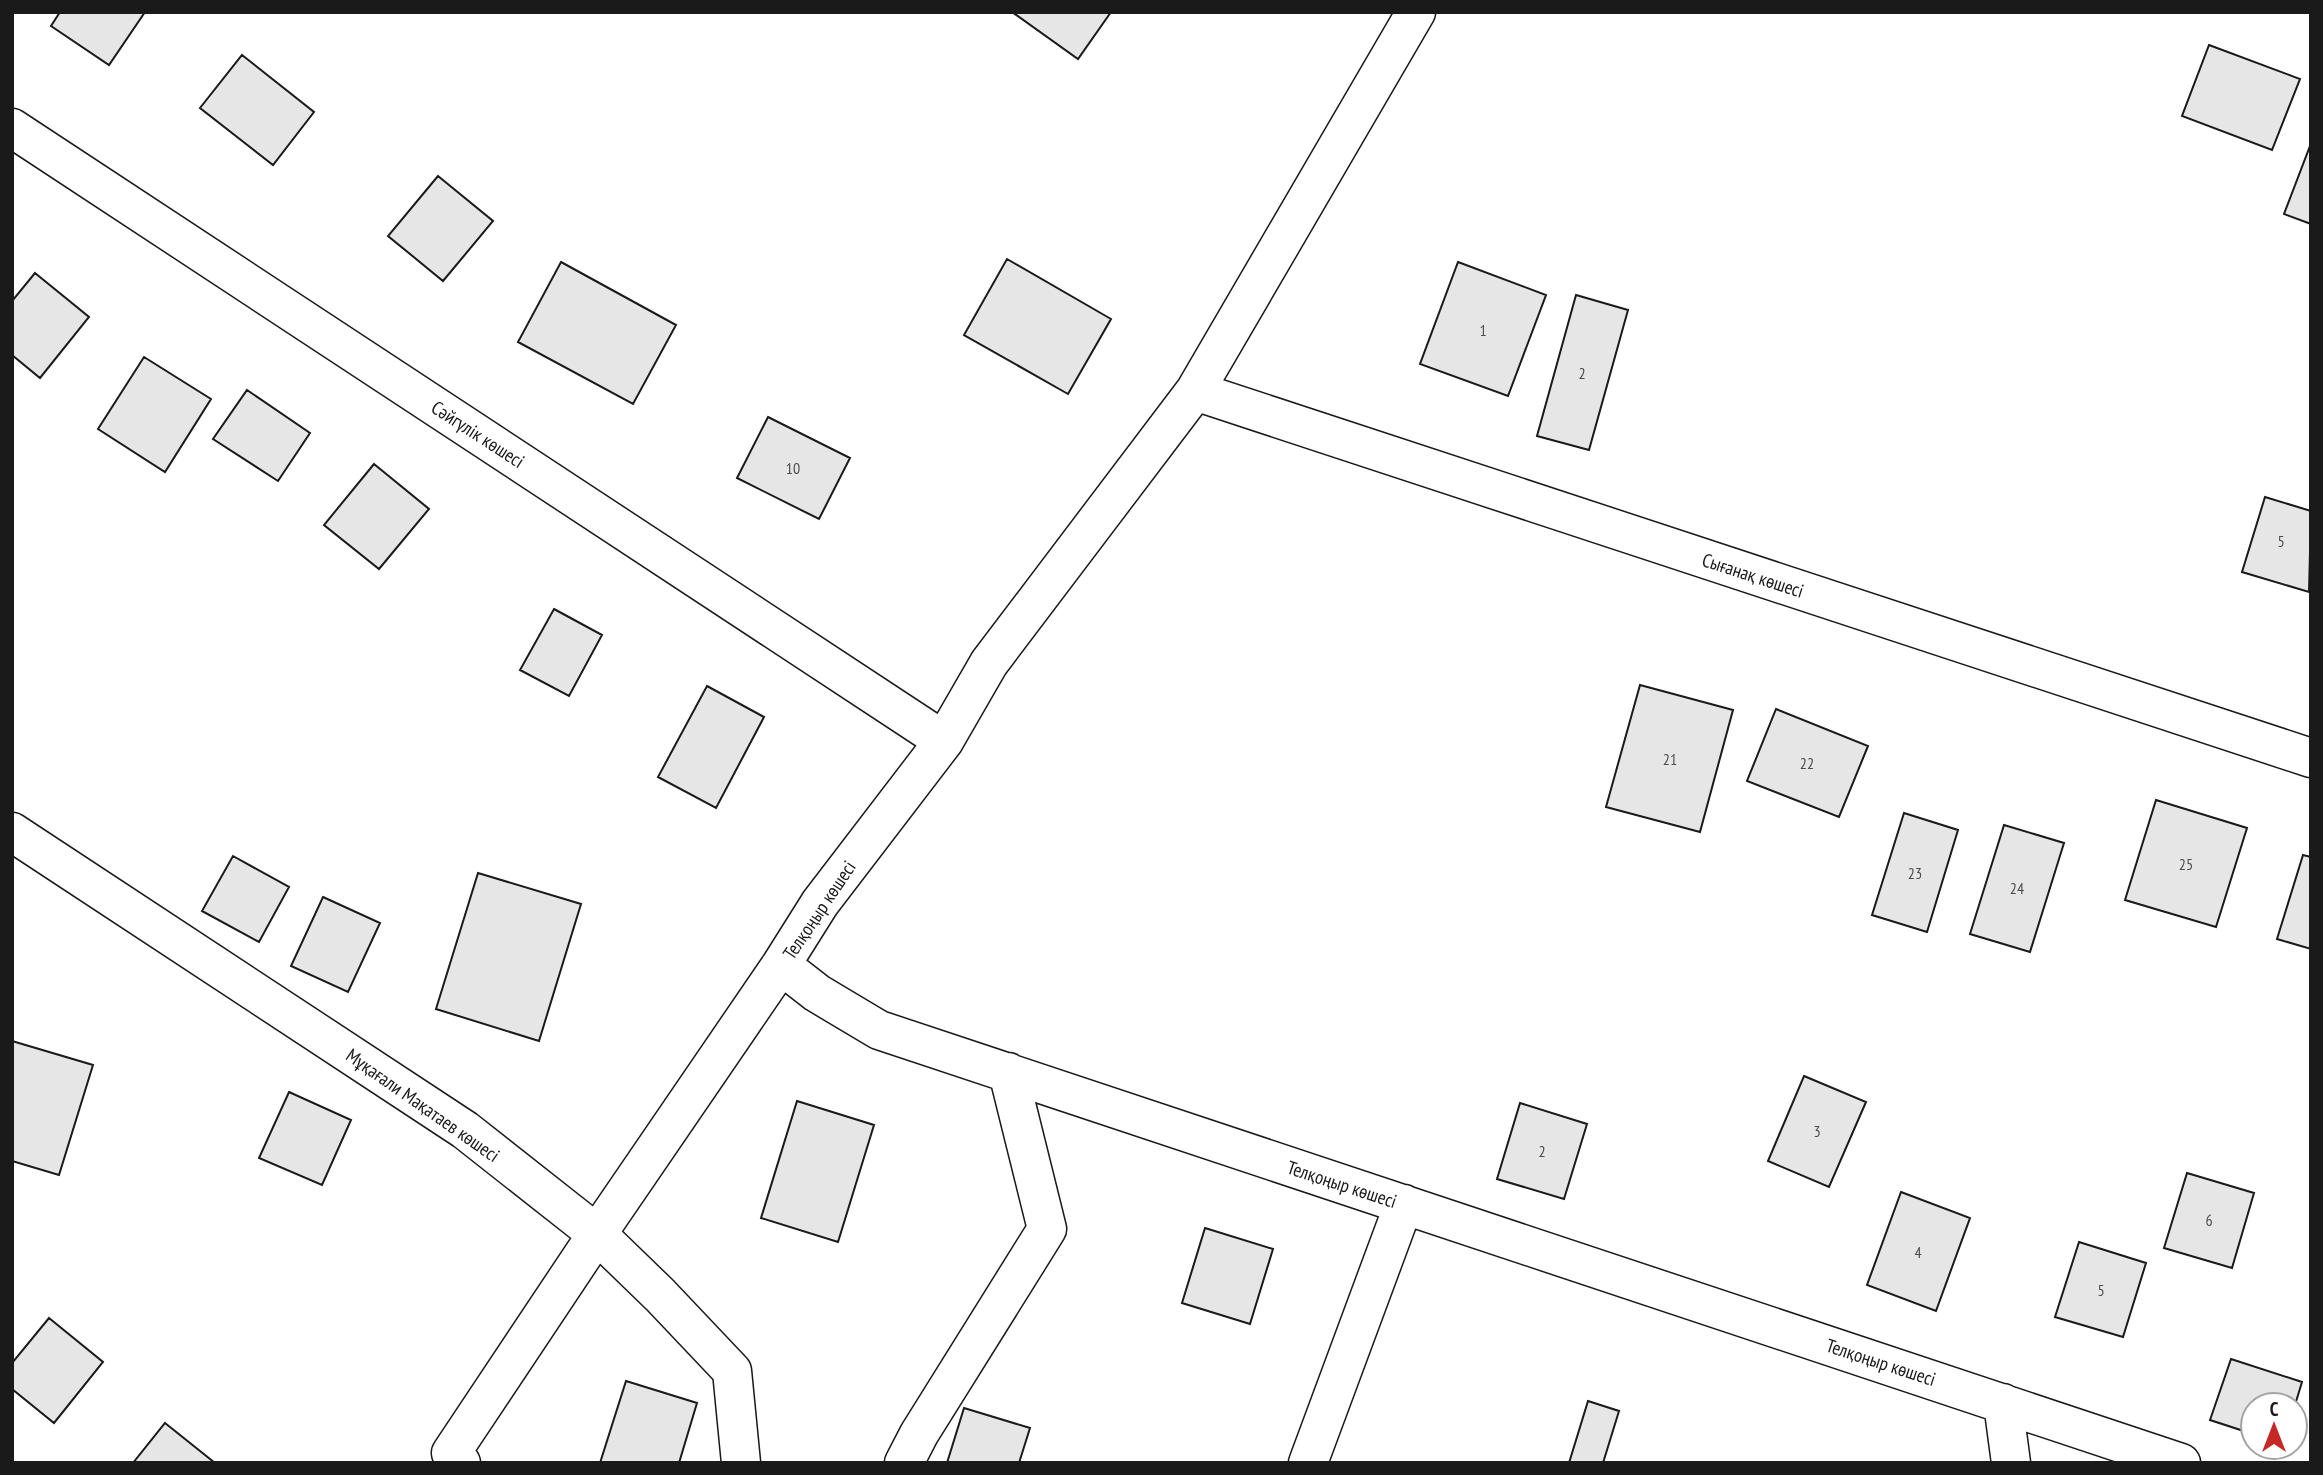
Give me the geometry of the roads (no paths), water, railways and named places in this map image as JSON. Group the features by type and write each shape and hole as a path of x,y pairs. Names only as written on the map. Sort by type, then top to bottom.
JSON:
{"street":[{"name":"Телқоңыр көшесі","path":"1416,12 1195,391 989,663 944,741 820,903 781,965 817,993 878,1030 2181,1463"},
{"name":"Сәйгүлік көшесі","path":"12,128 944,741"},
{"name":"Сығанақ көшесі","path":"1195,391 2311,758"},
{"name":"Мұқағали Мақатаев көшесі","path":"12,832 465,1130 597,1234 732,1370 741,1463"},
{"path":"452,1460 597,1234 781,965"},
{"path":"904,1463 919,1434 1047,1229 1008,1073"},
{"path":"1308,1463 1404,1204"},
{"path":"2003,1403 2011,1463"}]}
